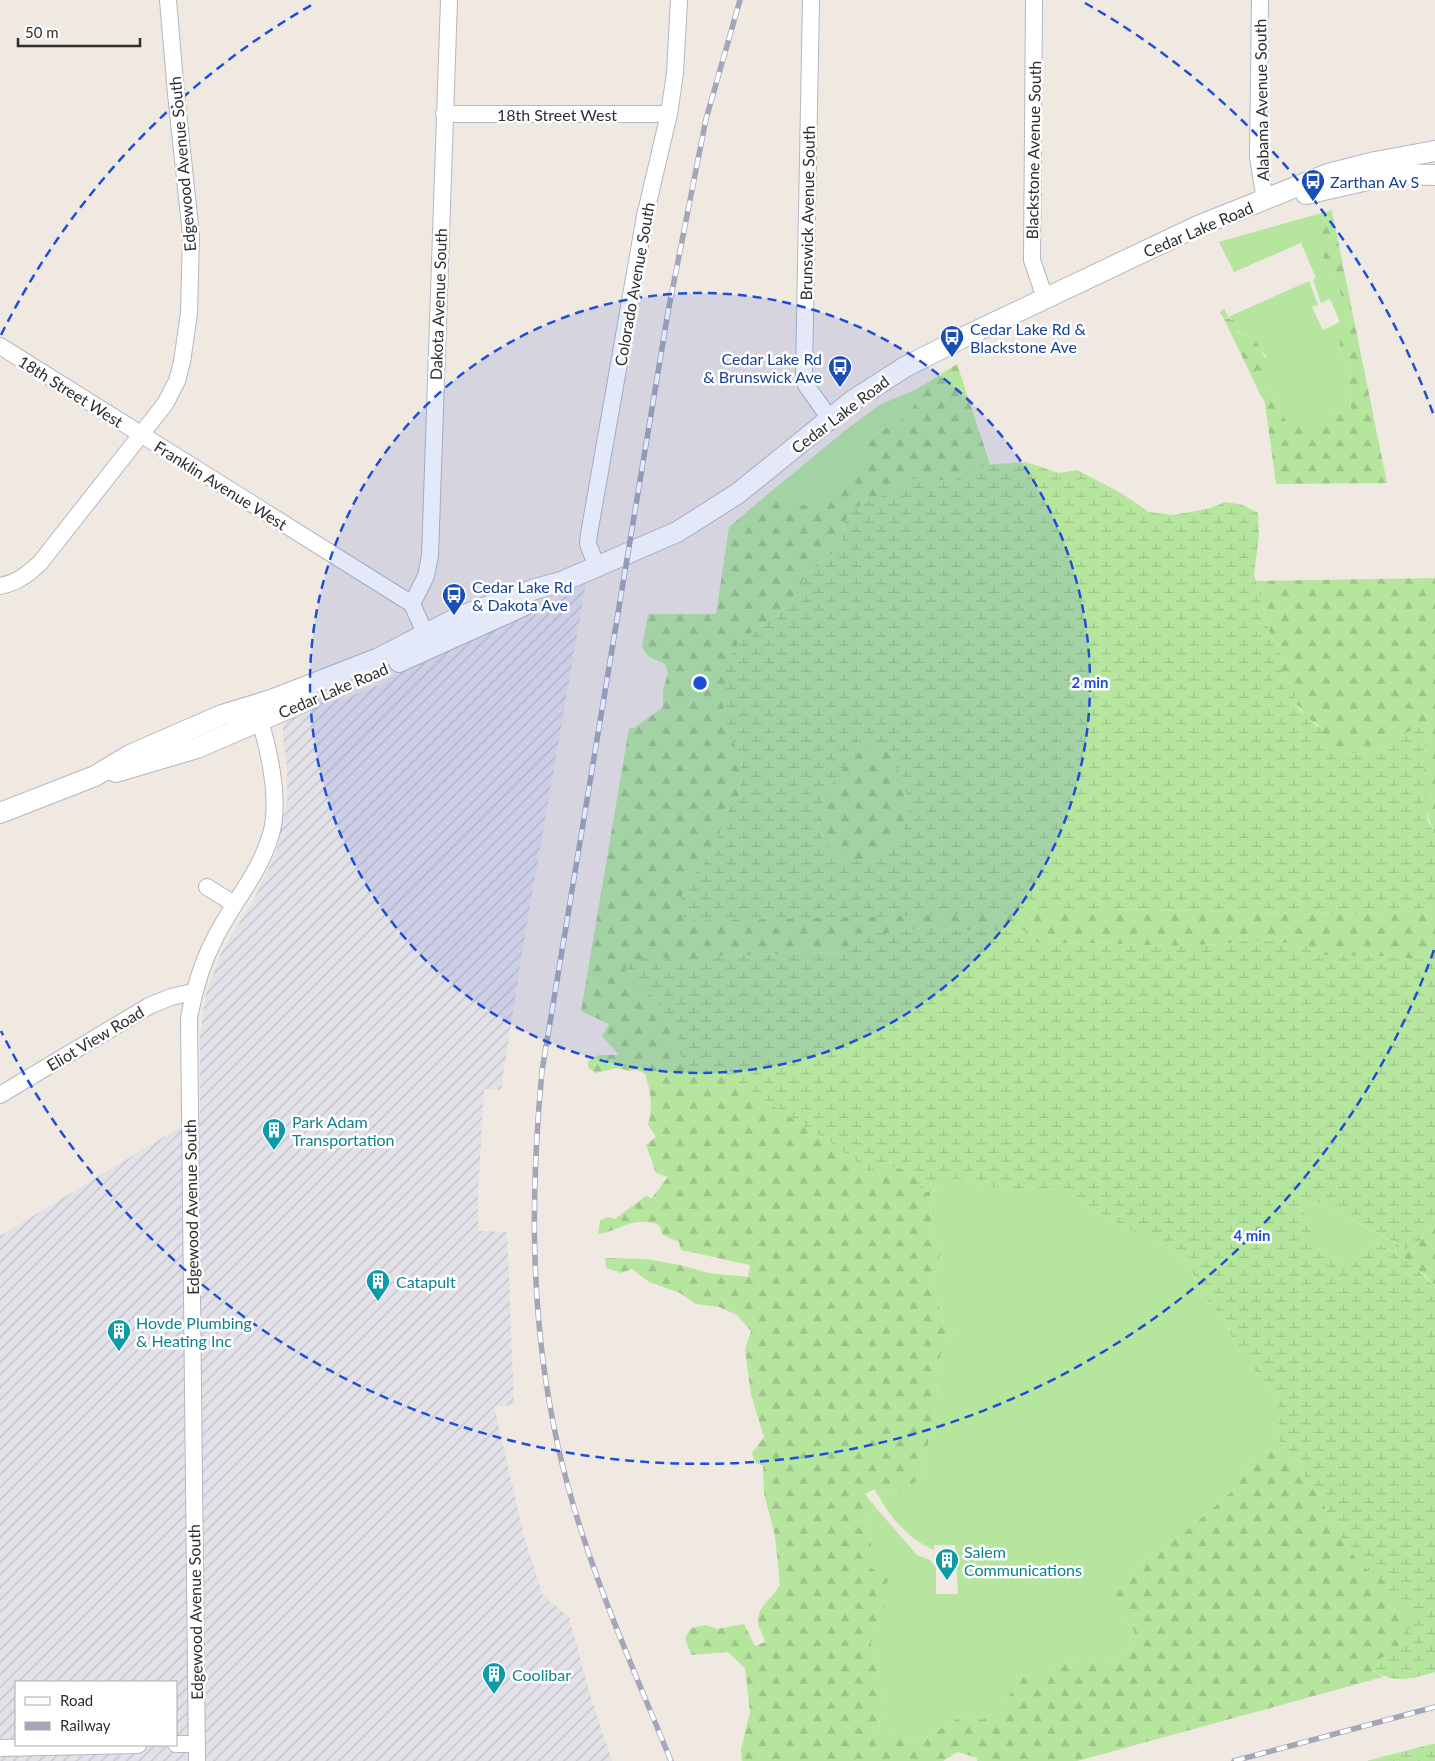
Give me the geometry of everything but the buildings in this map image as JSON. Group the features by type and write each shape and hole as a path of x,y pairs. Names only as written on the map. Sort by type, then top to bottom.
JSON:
{"street":[{"name":"Edgewood Avenue South","path":"142,436 165,404 177,381 186,341 189,313 191,235 168,0"},
{"name":"Dakota Avenue South","path":"412,604 426,576 430,556 449,0"},
{"name":"Colorado Avenue South","path":"596,567 588,544 589,534 645,216 668,114 675,73 679,0"},
{"name":"Brunswick Avenue South","path":"811,0 804,372 806,385 830,419"},
{"name":"Blackstone Avenue South","path":"1034,0 1032,260 1045,298"},
{"name":"Alabama Avenue South","path":"1260,0 1258,157 1265,201"},
{"name":"18th Street West","path":"444,114 668,114"},
{"name":"Cedar Lake Road","path":"0,813 95,776 130,756 222,715 258,713 379,658 429,642 459,618 535,589 561,582 677,532 707,515 874,386 905,367 1045,298 1205,223 1265,201 1306,181 1375,162 1435,151"},
{"name":"Cedar Lake Road","path":"1265,201 1380,176 1401,174 1435,175"},
{"name":"18th Street West","path":"0,346 142,436"},
{"name":"Franklin Avenue West","path":"0,586 9,584 27,575 40,563 142,436 412,604"},
{"path":"412,604 429,642"},
{"name":"Edgewood Avenue South","path":"197,1761 189,1018 193,992 214,938 253,877 271,833 274,818 267,745 258,713"},
{"path":"207,887 234,904"},
{"name":"Eliot View Road","path":"0,1095 149,1006 171,997 193,992"},
{"path":"178,1744 197,1744"},
{"path":"0,1748 92,1746"}],"shaded area":[{"path":"586,583 522,953 501,1090 484,1089 478,1193 478,1231 507,1232 514,1405 494,1406 524,1536 543,1596 569,1617 590,1695 612,1761 0,1761 0,1236 200,1115 200,1039 205,997 221,953 255,897 276,853 287,800 287,768 283,725 294,712 320,702 344,699 379,685 407,667 471,639"}],"green space":[{"path":"1332,210 1333,216 1322,219 1320,242 1324,260 1339,288 1348,326 1340,339 1339,351 1346,362 1351,408 1347,415 1333,411 1322,419 1310,423 1285,421 1273,401 1271,387 1256,386 1251,375 1267,357 1247,334 1241,336 1231,318 1223,317 1220,313 1224,308 1228,317 1309,281 1318,305 1312,307 1323,330 1340,322 1330,299 1321,303 1313,280 1316,278 1301,243 1234,272 1219,242"},
{"path":"1333,216 1387,483 1276,484 1265,403 1256,386 1271,387 1273,401 1281,406 1280,411 1286,421 1299,423 1316,421 1333,411 1347,415 1351,408 1346,362 1339,351 1340,339 1336,334 1348,326 1339,288 1324,260 1320,242 1315,241 1307,231 1322,219"},
{"path":"1223,317 1236,321 1237,331 1241,336 1247,334 1256,341 1268,363 1261,371 1257,370 1251,375"},
{"path":"957,364 990,464 951,481 913,479 844,522 842,545 805,577 791,603 738,643 722,721 742,758 739,797 729,808 711,855 687,882 815,918 1105,909 1341,914 1435,910 1435,961 1314,955 1250,940 1224,944 1167,946 1090,943 1044,944 974,931 927,927 887,933 862,933 842,952 715,956 691,966 660,957 634,986 657,998 660,1012 671,1020 678,1035 687,1064 701,1074 725,1076 838,1147 877,1177 894,1167 911,1171 923,1191 932,1192 929,1197 932,1229 941,1251 933,1282 943,1323 955,1333 944,1345 939,1360 937,1400 921,1478 906,1489 878,1495 874,1489 865,1494 877,1509 866,1520 871,1542 871,1568 888,1579 881,1624 871,1643 884,1702 877,1733 924,1739 965,1714 982,1720 999,1710 1022,1677 1065,1662 1116,1659 1136,1644 1134,1630 1116,1610 1116,1581 1190,1528 1238,1486 1244,1465 1255,1461 1278,1439 1321,1498 1337,1533 1361,1565 1384,1581 1389,1593 1416,1618 1394,1654 1381,1658 1373,1670 1383,1677 1077,1761 977,1761 977,1758 958,1752 943,1761 742,1761 741,1749 750,1712 745,1668 728,1652 691,1655 685,1638 691,1628 706,1625 717,1629 744,1624 755,1646 765,1642 758,1623 758,1617 780,1584 775,1536 764,1493 763,1465 756,1464 752,1453 764,1437 751,1395 745,1349 751,1331 737,1315 719,1307 696,1304 680,1293 649,1282 632,1269 621,1273 606,1268 605,1258 646,1259 680,1265 709,1273 748,1277 750,1265 681,1250 679,1242 663,1235 659,1225 649,1222 633,1223 598,1234 600,1221 607,1217 615,1219 646,1196 652,1198 668,1177 656,1173 646,1145 656,1137 648,1125 651,1099 645,1074 635,1069 630,1071 617,1068 595,1073 588,1067 588,1061 599,1055 619,1055 602,1036 609,1024 581,1011 629,728 634,728 663,707 663,690 668,673 665,664 648,656 642,647 648,614 716,614 729,527 768,494 791,505 806,505 822,501 833,486 847,479 856,464 862,460 866,440 891,425 906,419 915,404 917,389"},
{"path":"917,389 915,404 907,420 891,425 866,440 862,460 856,464 847,479 833,486 822,501 806,505 791,505 768,494 879,405"},
{"path":"1026,462 1059,473 1077,470 1121,493 1149,512 1173,515 1211,508 1225,502 1243,505 1258,513 1259,535 1254,574 1270,634 1280,648 1283,686 1298,691 1292,702 1323,732 1320,742 1333,753 1374,754 1408,732 1426,726 1424,779 1428,821 1435,834 1435,910 1341,914 1105,909 1028,913 684,921 681,898 687,882 711,855 729,808 739,797 742,758 722,721 727,662 738,643 791,603 805,577 842,545 844,522 854,508 893,491 913,479 951,481 984,465","holes":["867,745 891,750 896,767 905,781 909,816 899,838 883,853 859,861 833,853 817,830 822,805 833,783 849,762"]},
{"path":"1435,578 1435,834 1430,822 1425,795 1426,727 1408,732 1374,754 1333,753 1320,742 1322,732 1317,724 1304,716 1301,708 1292,702 1283,686 1280,648 1270,634 1256,581"},
{"path":"867,745 891,750 896,767 905,781 909,816 899,838 883,853 859,862 833,853 817,831 822,801 845,763"},
{"path":"927,927 974,931 1023,929 1034,942 1044,944 1090,943 1167,946 1224,944 1250,940 1303,944 1315,955 1385,956 1435,961 1435,1216 1417,1246 1406,1249 1320,1202 1304,1205 1305,1217 1321,1252 1351,1266 1367,1246 1374,1241 1407,1262 1435,1288 1435,1672 1419,1677 1396,1679 1373,1670 1381,1658 1394,1654 1415,1618 1389,1593 1384,1581 1361,1565 1337,1533 1321,1498 1278,1439 1279,1411 1276,1395 1241,1355 1226,1324 1201,1291 1188,1263 1167,1248 1096,1212 1066,1190 985,1187 962,1179 942,1180 932,1192 923,1192 911,1171 894,1167 877,1177 838,1147 725,1076 701,1074 687,1064 675,1046 678,1034 671,1020 660,1012 657,998 634,986 625,969 629,960 660,957 691,966 715,956 842,952 862,933 887,933"},
{"path":"962,1179 985,1187 1066,1190 1096,1212 1167,1248 1188,1263 1201,1291 1226,1324 1241,1355 1276,1395 1279,1411 1278,1439 1255,1461 1244,1465 1238,1486 1190,1528 1116,1581 1116,1610 1134,1630 1136,1644 1116,1659 1065,1662 1022,1677 999,1710 982,1720 965,1714 924,1739 877,1733 884,1702 871,1643 881,1624 871,1568 871,1542 866,1520 877,1509 917,1555 930,1560 936,1568 936,1594 958,1594 955,1545 934,1545 934,1550 917,1540 901,1527 878,1495 906,1489 921,1478 937,1400 939,1360 944,1345 955,1333 943,1323 933,1282 941,1251 932,1229 929,1197 942,1180"},
{"path":"1320,1202 1396,1244 1395,1253 1374,1241 1367,1246 1351,1266 1321,1252 1305,1217 1304,1205"},
{"path":"1435,1216 1435,1288 1426,1276 1395,1253 1396,1244 1406,1249 1417,1246"},
{"path":"1435,1744 1435,1761 1367,1761"}],"railway":[{"path":"671,1761 608,1606 568,1487 558,1446 542,1352 537,1306 534,1212 542,1071 668,312 706,119 740,0"},
{"path":"1234,1761 1435,1707"}],"place":[{"name":"Zarthan Av S","path":"1313,202"},
{"name":"Cedar Lake Rd & Blackstone Ave","path":"952,358"},
{"name":"Cedar Lake Rd & Brunswick Ave","path":"840,388"},
{"name":"Cedar Lake Rd & Dakota Ave","path":"454,616"},
{"name":"Park Adam Transportation","path":"274,1151"},
{"name":"Catapult","path":"378,1302"},
{"name":"Hovde Plumbing & Heating Inc","path":"119,1352"},
{"name":"Salem Communications","path":"947,1581"},
{"name":"Coolibar","path":"494,1695"}]}
